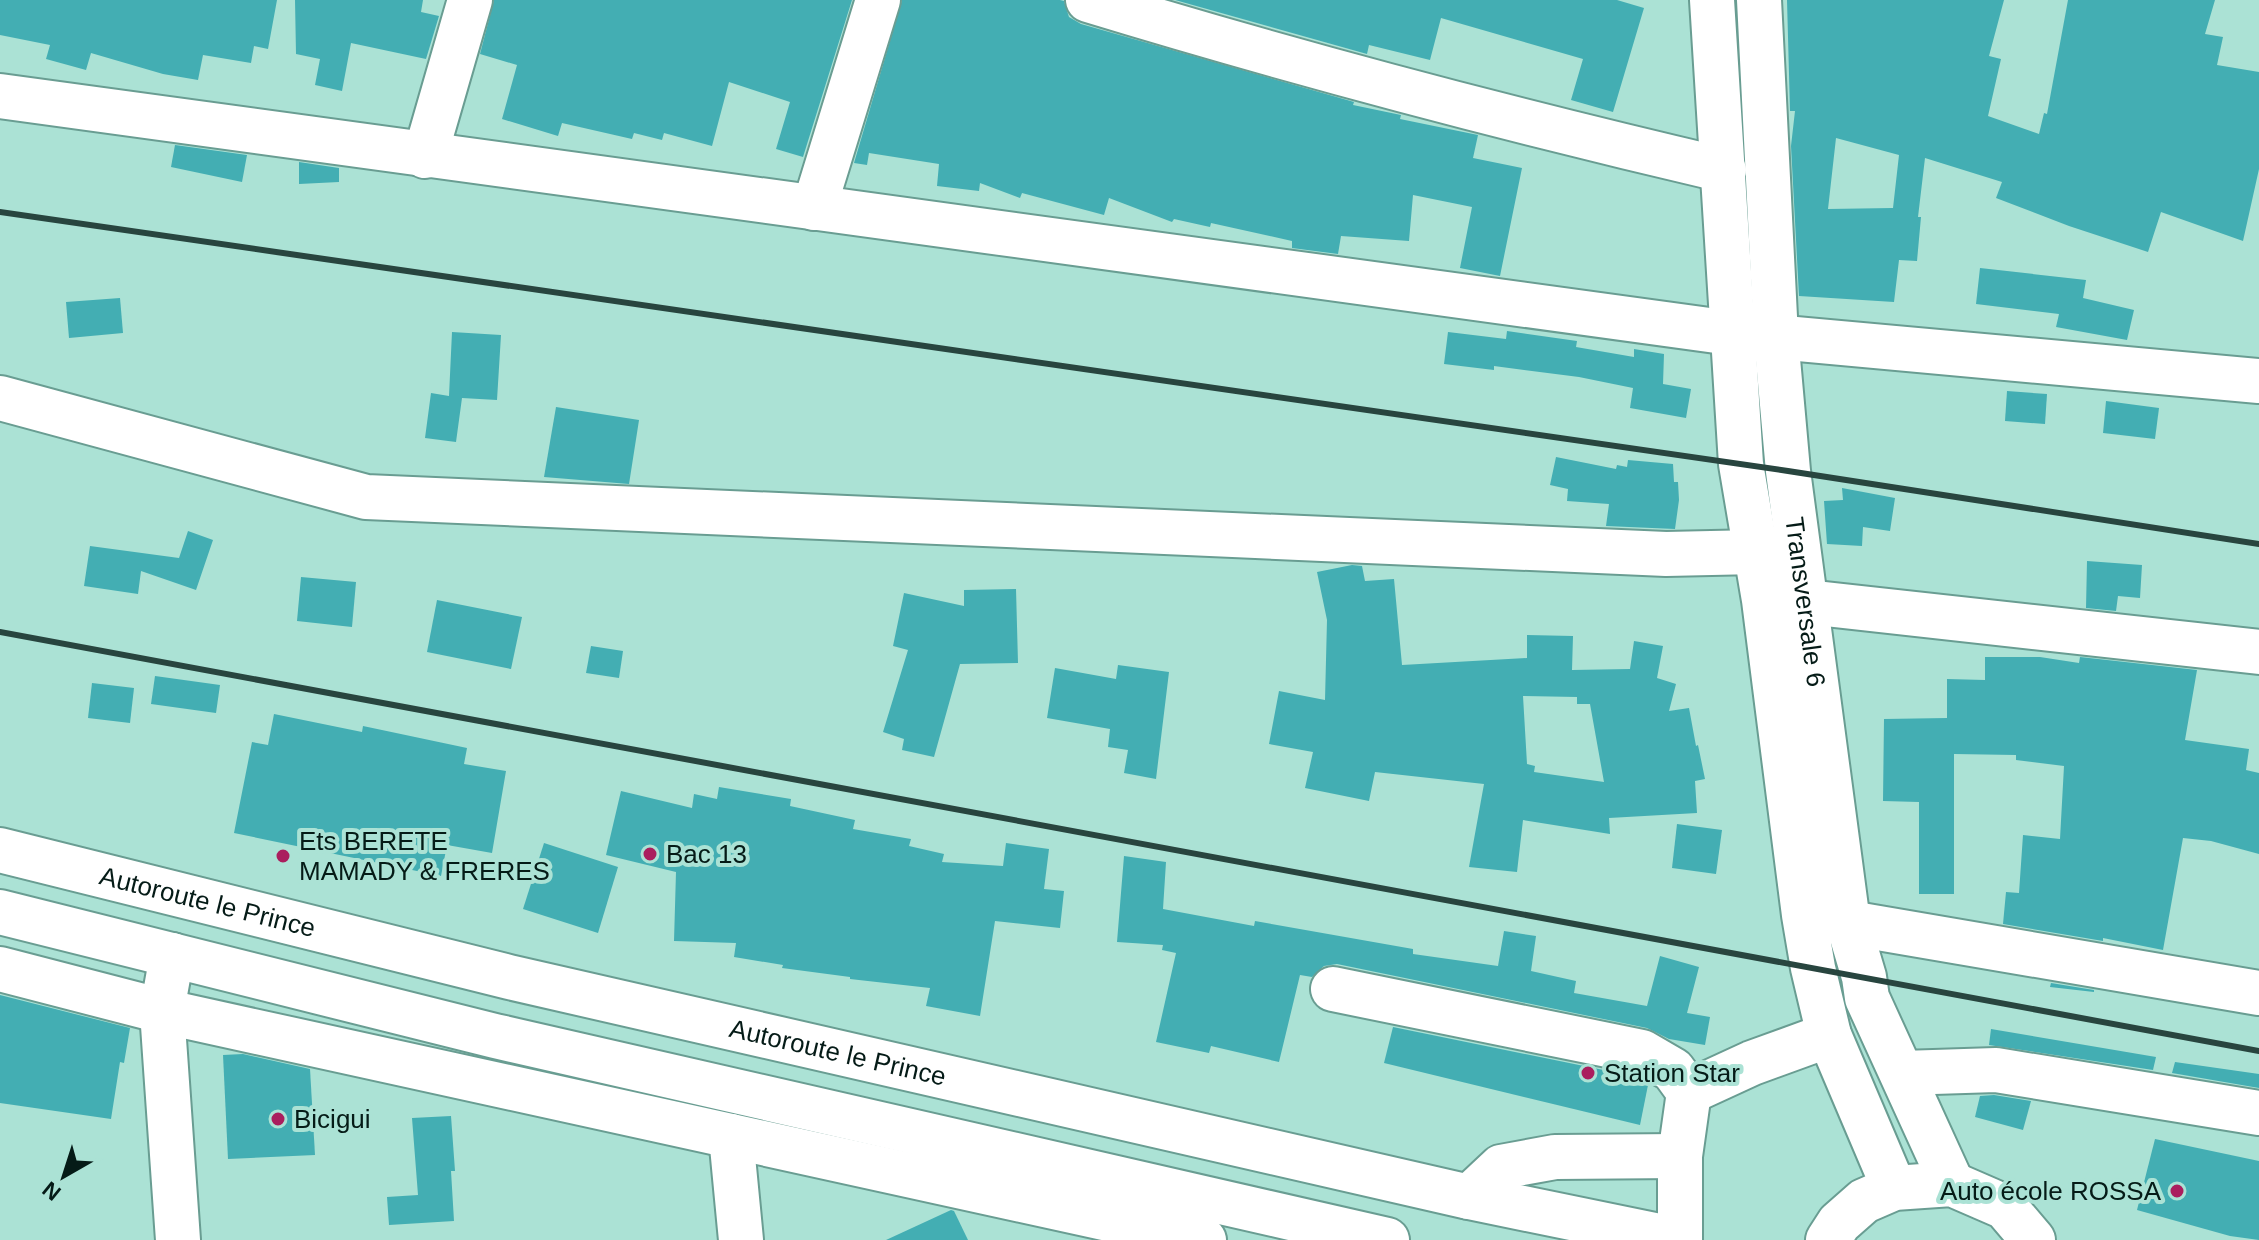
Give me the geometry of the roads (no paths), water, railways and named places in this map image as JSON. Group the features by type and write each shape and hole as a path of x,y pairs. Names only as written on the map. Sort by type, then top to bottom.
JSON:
{"street":[{"path":"425,156 470,0"},
{"path":"814,208 878,0"},
{"path":"1088,0 1235,45 1582,137 1724,170"},
{"name":"Transversale 6","path":"1712,0 1741,464 1764,600 1804,915 1829,1035 1894,1188"},
{"name":"Transversale 6","path":"1759,0 1776,337 1788,471 1848,923 1867,998 1952,1184"},
{"path":"0,96 1731,333 2259,381"},
{"path":"0,398 366,497 1666,554 1757,552"},
{"path":"1764,600 1807,602 2259,652"},
{"name":"Autoroute le Prince","path":"0,850 509,977 1469,1197 1679,1240"},
{"path":"0,912 495,1036 1387,1240"},
{"path":"1804,915 2259,993"},
{"path":"172,955 162,1011 178,1240"},
{"path":"0,969 162,1011 1204,1240"},
{"path":"1333,989 1642,1052 1673,1070 1689,1092 1680,1156 1679,1240"},
{"path":"1689,1092 1752,1063 1829,1035"},
{"path":"1902,1073 1996,1070 2259,1113"},
{"path":"731,1136 741,1240"},
{"path":"1469,1197 1501,1167 1555,1157 1680,1156"},
{"path":"1823,1234 1864,1201 1894,1188 1952,1184 2005,1207 2033,1240"}],"railway":[{"path":"0,212 1788,471 2259,544"},
{"path":"0,632 2259,1051"}],"place":[{"name":"Bac 13","path":"650,854"},
{"name":"Ets BERETE MAMADY & FRERES","path":"283,856"},
{"name":"Station Star","path":"1588,1073"},
{"name":"Bicigui","path":"278,1119"},
{"name":"Auto école ROSSA","path":"2177,1191"}]}
